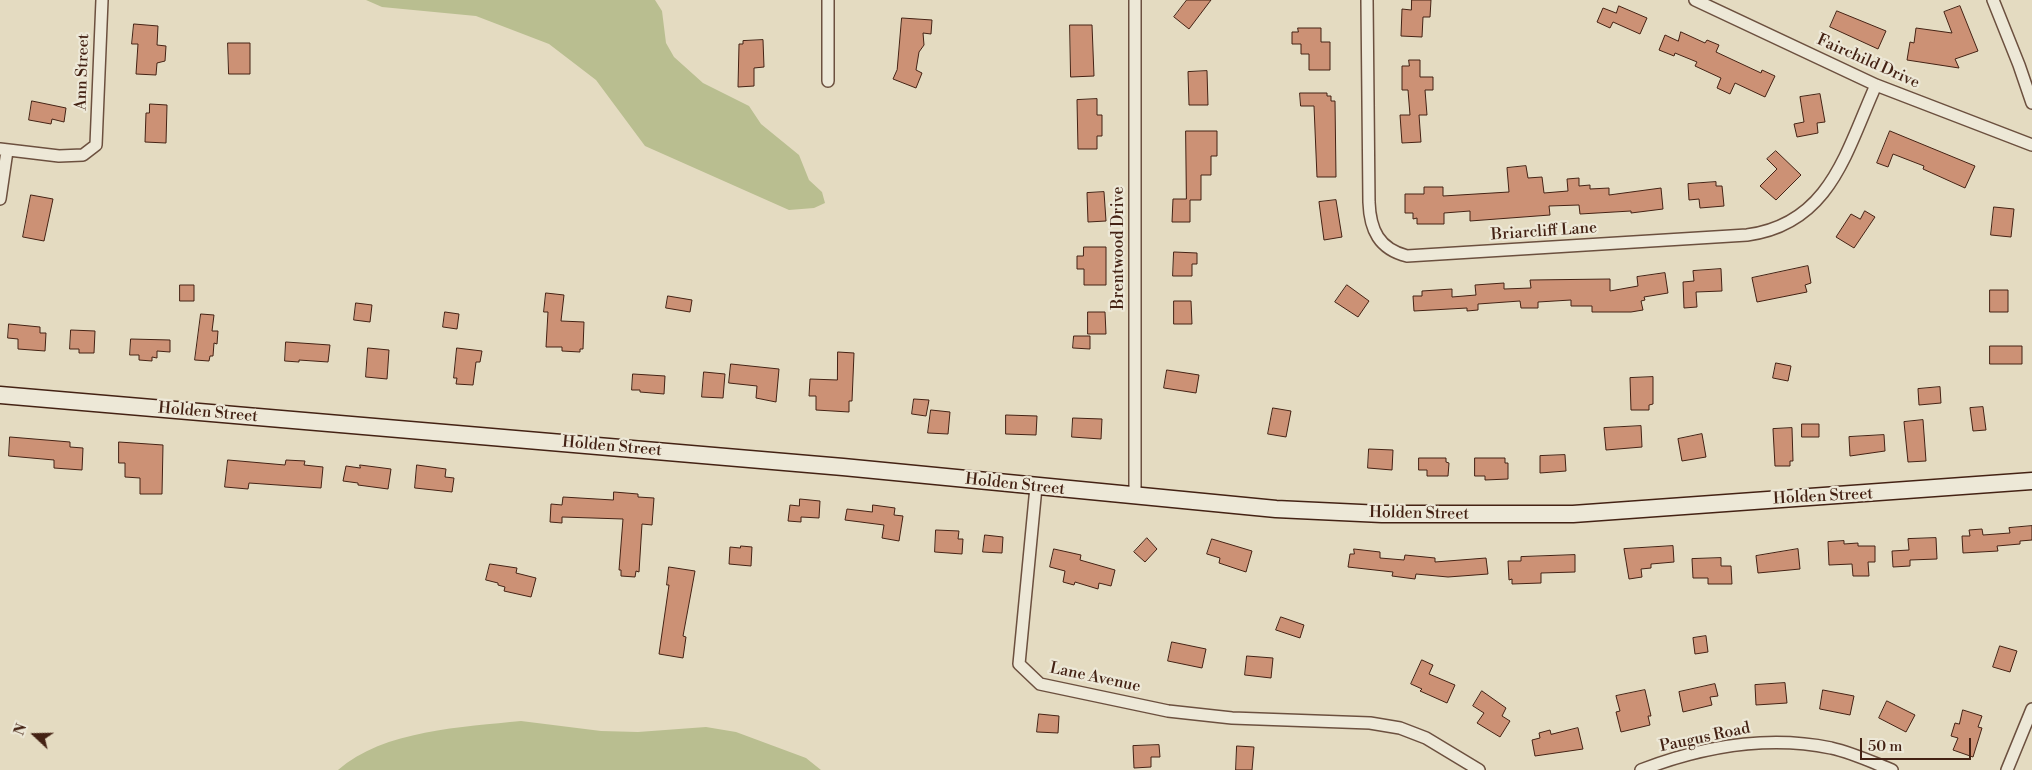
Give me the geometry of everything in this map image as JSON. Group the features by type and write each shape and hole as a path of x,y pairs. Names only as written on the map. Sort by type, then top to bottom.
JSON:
{"main road":[{"name":"Holden Street","path":"0,395 794,463 1276,509 1454,515 1573,514 2032,481"}],"street":[{"name":"Ann Street","path":"4,150 59,156 84,155 96,145 102,0"},
{"path":"828,0 828,81"},
{"name":"Brentwood Drive","path":"1135,0 1135,496"},
{"name":"Briarcliff Lane","path":"1367,0 1370,220 1380,241 1396,254 1407,256 1747,235 1775,230 1804,214 1824,192 1839,167 1876,85"},
{"name":"Fairchild Drive","path":"1695,0 1876,85 2032,146"},
{"path":"1993,0 2032,104"},
{"path":"0,199 4,150"},
{"name":"Lane Avenue","path":"1036,487 1019,664 1040,684 1168,711 1232,718 1370,723 1400,728 1426,738 1479,770"},
{"path":"2007,770 2032,709"},
{"name":"Paugus Road","path":"1641,770 1690,754 1746,744 1774,742 1831,748 1892,770"}],"green space":[{"path":"366,0 655,0 662,11 666,43 674,57 703,83 749,106 761,124 799,155 809,180 822,192 825,203 814,208 789,210 645,146 596,80 549,44 476,16 382,7"},
{"path":"521,721 601,731 638,732 706,727 736,732 806,758 821,770 338,770 356,757 378,746 401,738 450,729"}],"building":[{"path":"1187,0 1211,0 1189,29 1174,17"},
{"path":"1412,0 1431,0 1430,17 1423,17 1422,37 1401,36 1402,9 1411,10"},
{"path":"1619,6 1647,18 1640,34 1613,22 1610,28 1597,22 1603,8 1616,13"},
{"path":"1960,6 1978,51 1955,59 1959,68 1907,60 1910,42 1914,43 1916,28 1952,33 1944,12"},
{"path":"1837,11 1886,31 1878,49 1830,27"},
{"path":"902,18 932,20 931,34 923,33 924,45 919,52 916,70 922,73 916,88 893,79 897,70"},
{"path":"134,24 158,26 157,45 166,46 165,61 157,63 156,75 136,74 138,44 132,44"},
{"path":"1070,25 1092,25 1094,76 1071,77"},
{"path":"1298,28 1321,28 1321,42 1330,42 1330,70 1309,70 1309,54 1301,54 1301,44 1292,44 1292,32 1298,32"},
{"path":"1681,32 1705,43 1707,40 1719,45 1716,52 1761,73 1762,70 1775,76 1765,97 1735,83 1730,94 1717,88 1721,78 1695,66 1697,62 1675,53 1674,56 1659,50 1665,35 1678,41"},
{"path":"763,40 764,67 754,68 754,86 738,87 739,44 743,44 743,41"},
{"path":"228,43 250,43 250,74 229,74"},
{"path":"1409,60 1420,60 1420,77 1433,77 1433,90 1425,90 1427,115 1419,115 1421,142 1402,143 1400,115 1410,115 1408,90 1402,90 1402,66 1409,66"},
{"path":"1207,71 1208,105 1189,105 1188,72"},
{"path":"1300,93 1327,93 1327,96 1331,96 1331,101 1335,101 1336,177 1317,177 1314,106 1301,106"},
{"path":"1820,94 1825,122 1817,123 1818,133 1797,137 1794,124 1804,122 1800,97"},
{"path":"1097,99 1097,115 1102,115 1102,136 1097,136 1097,149 1078,149 1077,100"},
{"path":"32,101 66,108 64,122 52,119 51,124 29,120"},
{"path":"150,104 167,105 166,143 145,142 146,113 149,113"},
{"path":"1186,131 1217,131 1217,156 1211,156 1211,175 1201,175 1201,200 1190,200 1190,222 1172,222 1173,199 1186,199"},
{"path":"1890,131 1975,166 1965,188 1923,169 1924,166 1893,154 1888,167 1877,163"},
{"path":"1776,151 1801,175 1776,200 1760,186 1777,169 1767,159"},
{"path":"1526,166 1528,178 1542,177 1544,193 1568,191 1567,179 1579,178 1579,186 1590,185 1590,189 1609,188 1609,195 1661,188 1663,209 1631,213 1631,211 1580,214 1579,205 1549,206 1550,215 1470,221 1470,211 1444,213 1444,224 1417,224 1417,218 1413,219 1413,213 1405,213 1405,194 1424,194 1424,187 1443,187 1443,196 1509,192 1507,168"},
{"path":"1716,182 1716,186 1722,186 1724,206 1700,208 1699,199 1689,200 1688,184"},
{"path":"1104,192 1106,221 1088,222 1087,193"},
{"path":"31,195 53,199 44,241 23,237"},
{"path":"1336,200 1342,237 1324,240 1319,202"},
{"path":"1994,207 2014,209 2011,237 1991,235"},
{"path":"1865,211 1875,217 1854,248 1836,237 1851,214 1860,219"},
{"path":"1084,247 1106,247 1106,285 1084,285 1084,269 1077,269 1077,256 1083,256"},
{"path":"1174,252 1197,253 1197,264 1192,264 1192,276 1173,276"},
{"path":"1808,266 1811,283 1805,285 1807,292 1757,302 1752,278"},
{"path":"1721,269 1722,291 1696,292 1697,307 1684,308 1683,282 1694,281 1693,271"},
{"path":"1665,273 1668,293 1644,297 1645,300 1641,301 1643,310 1631,312 1592,312 1592,306 1571,306 1571,300 1538,302 1538,308 1521,308 1520,301 1478,304 1478,310 1467,311 1467,308 1414,311 1413,296 1422,296 1422,291 1452,289 1452,297 1476,295 1475,285 1504,283 1504,289 1531,288 1530,280 1610,279 1610,291 1638,286 1637,277"},
{"path":"180,285 194,285 194,301 180,301"},
{"path":"1347,285 1369,301 1358,317 1335,302"},
{"path":"1990,290 2008,290 2008,312 1990,312"},
{"path":"546,293 564,295 561,321 584,322 583,349 580,349 580,352 562,351 562,347 546,347 548,312 544,312"},
{"path":"668,296 692,300 690,312 666,308"},
{"path":"1174,301 1191,301 1192,324 1174,324"},
{"path":"356,303 372,305 370,322 354,320"},
{"path":"445,312 459,314 457,329 443,327"},
{"path":"1088,312 1105,312 1106,334 1088,334"},
{"path":"201,314 214,315 212,331 218,331 217,344 214,343 213,356 210,356 209,361 195,360"},
{"path":"9,324 40,327 40,333 46,333 45,351 18,349 18,339 8,338"},
{"path":"71,330 95,331 94,353 79,353 79,349 70,349"},
{"path":"1074,336 1090,336 1090,349 1073,348"},
{"path":"131,339 170,340 170,352 157,351 157,358 152,357 152,361 139,360 139,355 130,355"},
{"path":"286,342 330,345 328,362 285,361"},
{"path":"1990,346 2022,346 2022,364 1990,364"},
{"path":"368,348 389,350 387,379 366,377"},
{"path":"457,348 482,351 480,362 476,362 473,385 456,384 457,378 454,378"},
{"path":"838,352 854,353 852,401 849,401 849,412 816,410 816,396 809,396 810,379 837,380"},
{"path":"1776,363 1791,366 1788,381 1773,378"},
{"path":"731,364 779,369 776,402 756,398 757,386 729,383"},
{"path":"1167,370 1199,375 1196,393 1164,388"},
{"path":"704,372 725,374 723,398 702,397"},
{"path":"633,374 665,376 664,394 632,390"},
{"path":"1653,377 1653,404 1649,405 1649,410 1631,410 1630,378"},
{"path":"1940,387 1941,403 1919,405 1918,389"},
{"path":"914,399 929,400 926,416 912,414"},
{"path":"1983,407 1986,430 1973,431 1970,408"},
{"path":"1273,408 1291,411 1286,437 1268,434"},
{"path":"931,410 950,412 948,434 928,433"},
{"path":"1006,415 1037,416 1036,435 1006,434"},
{"path":"1073,418 1102,419 1101,439 1072,437"},
{"path":"1923,420 1926,461 1908,462 1904,422"},
{"path":"1802,424 1819,424 1819,437 1802,437"},
{"path":"1641,426 1642,447 1606,450 1604,428"},
{"path":"1792,428 1793,461 1790,461 1790,466 1775,466 1773,429"},
{"path":"1702,434 1706,457 1682,461 1678,439"},
{"path":"1884,435 1885,451 1850,456 1849,437"},
{"path":"10,437 70,442 70,447 83,448 82,470 54,468 54,460 9,456"},
{"path":"119,442 163,445 162,494 140,494 140,478 125,477 125,463 119,463"},
{"path":"1369,449 1393,450 1392,470 1368,468"},
{"path":"1565,455 1566,471 1540,473 1540,456"},
{"path":"1419,458 1446,458 1446,462 1449,463 1448,476 1427,476 1427,470 1419,470"},
{"path":"1475,458 1505,458 1505,463 1508,463 1508,479 1485,480 1485,476 1475,476"},
{"path":"228,460 285,465 286,460 305,461 304,465 323,467 321,488 249,483 248,489 225,487"},
{"path":"360,465 391,469 388,489 343,481 346,466 360,468"},
{"path":"417,465 446,469 445,477 454,478 452,492 415,488"},
{"path":"614,492 638,494 638,497 654,498 652,525 642,524 639,572 636,571 635,577 621,576 621,570 619,570 623,519 562,517 562,523 550,522 551,504 562,505 563,497 613,500"},
{"path":"800,499 820,501 819,518 801,517 801,522 788,521 790,505 799,506"},
{"path":"873,505 895,508 894,515 903,516 899,541 882,538 884,525 845,520 847,509 872,512"},
{"path":"2032,526 2032,540 2020,541 2020,544 1997,546 1998,551 1963,553 1962,536 1970,536 1969,530 1982,529 1983,535 2010,533 2009,528"},
{"path":"936,530 959,531 958,539 963,539 962,554 935,552"},
{"path":"985,535 1003,537 1002,553 983,552"},
{"path":"1147,538 1157,549 1145,562 1134,552"},
{"path":"1936,538 1937,559 1910,560 1910,566 1893,567 1892,551 1909,550 1908,539"},
{"path":"1212,539 1252,551 1246,572 1219,563 1220,558 1207,554"},
{"path":"1844,541 1844,544 1858,543 1858,546 1875,546 1875,562 1868,562 1869,576 1853,576 1852,564 1829,565 1828,542"},
{"path":"741,546 752,547 751,566 729,564 730,547 740,548"},
{"path":"1673,546 1674,562 1651,564 1651,568 1641,569 1642,577 1629,579 1624,549"},
{"path":"1054,549 1081,555 1080,560 1115,570 1111,586 1099,583 1098,589 1075,582 1074,585 1063,582 1065,571 1050,567"},
{"path":"1354,549 1380,552 1380,558 1404,560 1405,555 1435,558 1435,562 1486,558 1488,574 1448,577 1416,574 1415,579 1392,576 1393,572 1348,567 1350,554 1354,554"},
{"path":"1798,549 1800,569 1758,573 1756,556"},
{"path":"1575,555 1575,572 1541,573 1541,583 1512,584 1512,579 1509,580 1508,561 1521,561 1521,557"},
{"path":"1721,558 1721,566 1731,566 1732,584 1708,584 1708,578 1693,578 1692,559"},
{"path":"490,564 517,568 516,573 536,578 531,597 504,591 505,587 486,580"},
{"path":"669,567 695,571 683,636 686,637 683,658 659,654 669,585 667,585"},
{"path":"1281,617 1304,625 1300,638 1276,630"},
{"path":"1706,636 1708,652 1695,654 1693,638"},
{"path":"1172,642 1206,649 1202,668 1168,661"},
{"path":"2000,646 2017,651 2010,672 1993,667"},
{"path":"1247,656 1273,658 1271,678 1245,675"},
{"path":"1422,660 1433,665 1429,674 1455,685 1447,703 1420,691 1422,689 1411,684"},
{"path":"1785,683 1787,703 1756,705 1755,685"},
{"path":"1715,684 1718,696 1710,697 1712,705 1683,712 1679,692"},
{"path":"1645,690 1651,716 1648,716 1650,725 1621,732 1616,712 1620,711 1616,696"},
{"path":"1823,690 1854,696 1850,715 1820,709"},
{"path":"1482,691 1506,708 1502,716 1510,721 1500,737 1477,723 1484,713 1473,706"},
{"path":"1887,701 1915,715 1906,732 1879,718"},
{"path":"1963,710 1982,716 1978,727 1982,728 1973,757 1953,750 1958,738 1951,736 1955,723 1959,724"},
{"path":"1039,714 1059,716 1058,733 1037,732"},
{"path":"1578,728 1583,749 1535,756 1532,740 1540,738 1539,733 1550,730 1551,734"},
{"path":"1159,745 1160,757 1151,757 1151,767 1134,768 1133,746"},
{"path":"1237,746 1254,747 1252,770 1236,770"}]}
